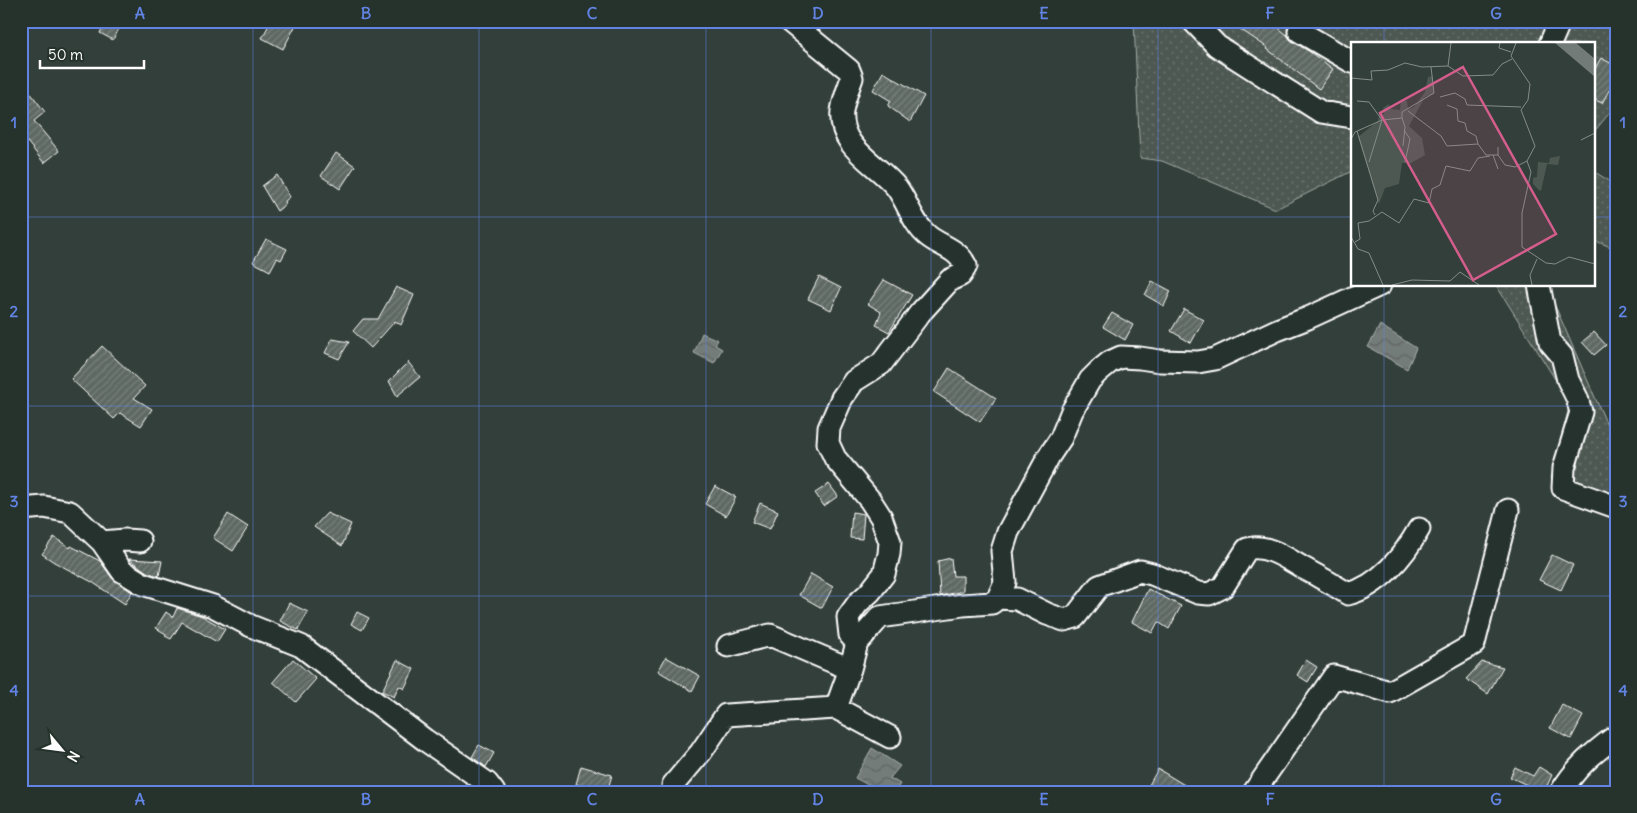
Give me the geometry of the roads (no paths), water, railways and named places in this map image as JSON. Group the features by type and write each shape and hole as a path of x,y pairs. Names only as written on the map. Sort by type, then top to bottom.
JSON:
{"street":[{"path":"789,21 848,70 852,78 845,96 842,112 844,130 853,148 885,175 898,190 916,222 928,236 954,251 962,258 966,266 961,275 950,280 920,313 881,364 854,381 842,398 829,428 828,443 835,458 870,500 881,517 890,542 884,574 848,617 850,635 856,643"},
{"path":"1192,21 1217,46 1322,112 1351,117"},
{"path":"1551,42 1560,21"},
{"path":"1299,31 1351,61"},
{"path":"836,708 850,669 856,643 880,617 963,605 992,604 998,598 1004,582 1002,551 1008,532 1049,456 1061,438 1072,411 1090,380 1110,362 1121,357 1198,362 1215,358 1378,286"},
{"path":"1539,286 1550,342 1562,356 1568,380 1577,398 1581,412 1564,468 1563,488 1616,507"},
{"path":"21,509 44,507 70,512 102,542 122,571 143,584 213,606 251,626 301,646 425,740 487,783 494,792"},
{"path":"1254,792 1334,676 1390,692 1474,644 1508,510"},
{"path":"998,598 1017,599 1064,620 1075,617 1098,586 1140,571 1198,593 1208,594 1222,587 1247,549 1252,547 1265,549 1285,557 1348,594 1360,591 1382,576 1410,546 1420,529"},
{"path":"102,542 140,541"},
{"path":"728,646 770,635 850,669"},
{"path":"674,792 673,785 701,752 726,715 836,708 890,737"},
{"path":"1561,792 1571,775 1592,754 1616,736"}],"water":[{"path":"1380,325 1416,348 1407,369 1368,347"},
{"path":"702,333 718,340 715,345 722,349 714,363 694,353"},
{"path":"872,748 900,766 890,778 900,784 895,792 881,792 855,778"}]}
